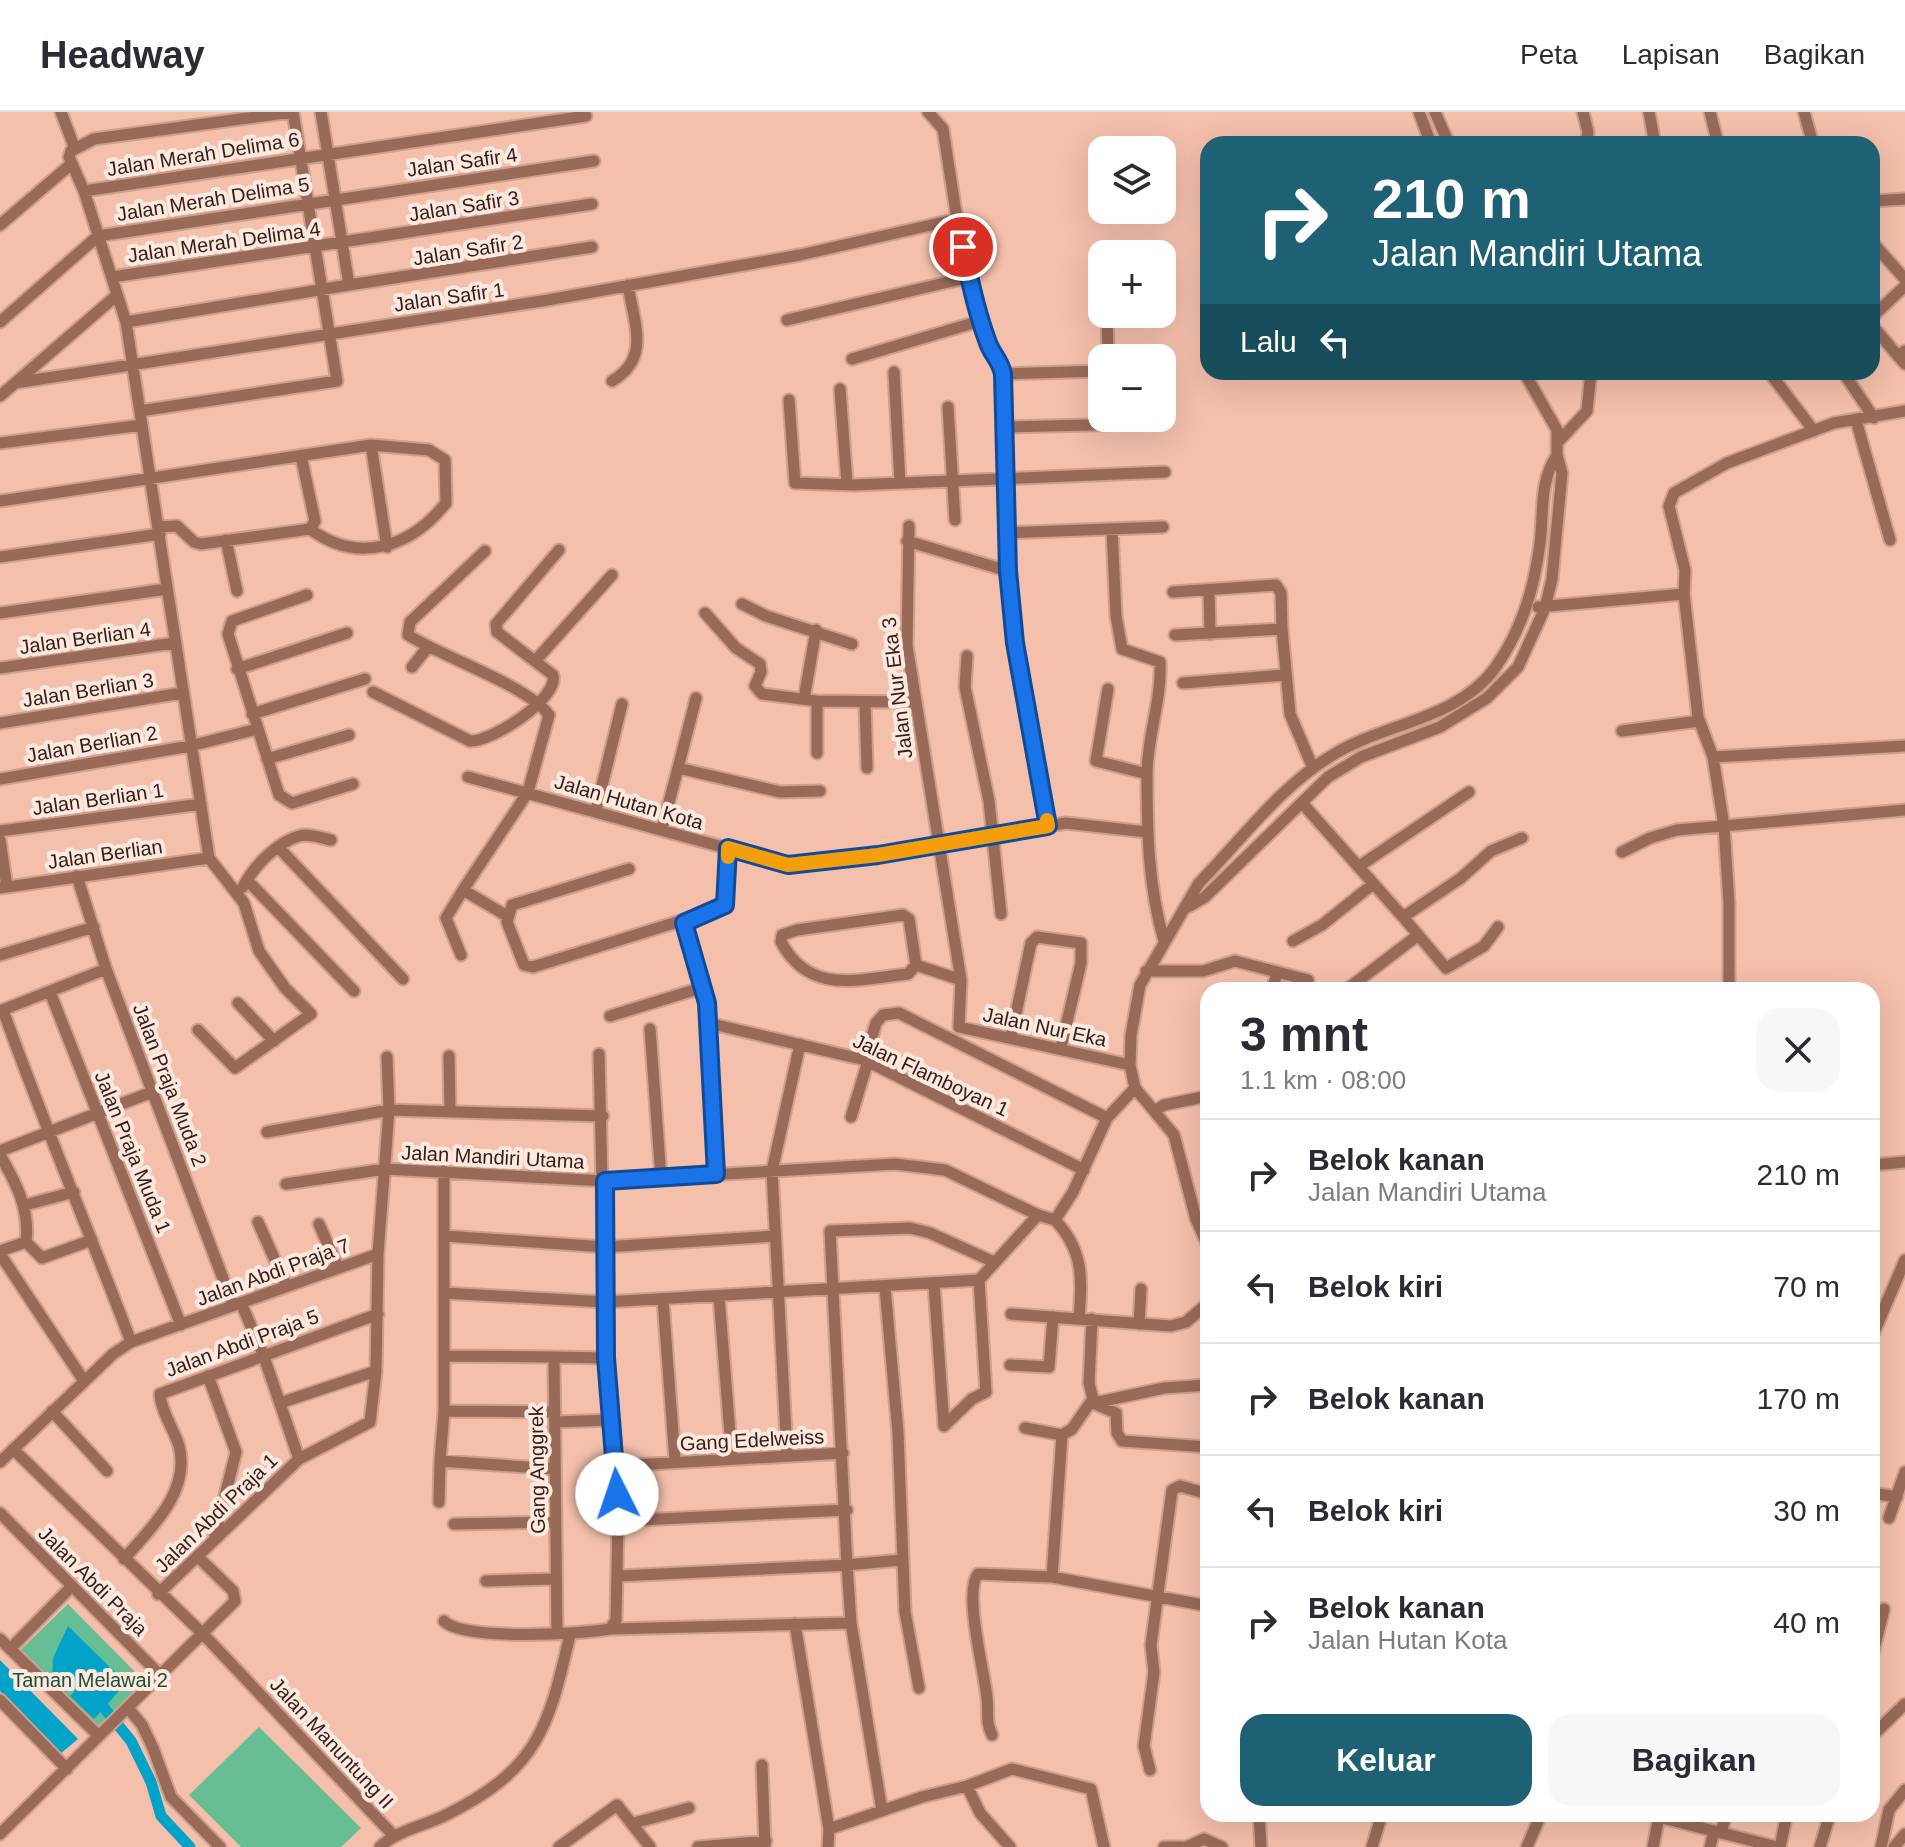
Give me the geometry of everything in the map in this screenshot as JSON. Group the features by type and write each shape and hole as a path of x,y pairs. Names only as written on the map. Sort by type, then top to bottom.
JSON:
{"street":[{"path":"0,225 70,165 73,150 61,112"},
{"path":"73,150 94,139 293,112 337,381 140,411"},
{"path":"321,112 349,285"},
{"path":"928,112 943,129 968,275 990,350 1000,360 1003,374 1006,533 1015,643 1048,826"},
{"path":"1419,112 1428,136"},
{"path":"1435,112 1446,136"},
{"path":"1583,112 1587,136"},
{"path":"1649,112 1654,136"},
{"path":"1710,112 1716,136"},
{"path":"1804,112 1811,136"},
{"name":"Jalan Merah Delima 6","path":"84,191 328,152 586,116"},
{"name":"Jalan Safir 4","path":"334,199 594,161"},
{"path":"70,165 84,191 126,322 209,858 239,894 259,951 285,988 311,1012 235,1068 198,1030"},
{"name":"Jalan Merah Delima 5","path":"98,236 334,199"},
{"path":"1880,201 1905,199"},
{"name":"Jalan Safir 3","path":"341,243 592,204"},
{"name":"Jalan Safir 1","path":"15,383 542,301 800,255 957,219"},
{"path":"0,322 98,236"},
{"name":"Jalan Merah Delima 4","path":"112,277 341,243"},
{"name":"Jalan Safir 2","path":"126,322 592,247"},
{"path":"1880,251 1905,279"},
{"path":"787,320 854,306 968,275"},
{"path":"612,381 630,370 636,358 628,285"},
{"path":"1880,309 1905,286"},
{"path":"0,396 117,295"},
{"path":"852,359 980,321"},
{"path":"1880,333 1903,357"},
{"path":"1003,374 1088,371"},
{"path":"894,372 900,483"},
{"path":"1188,907 1205,897 1344,767 1440,727 1487,698 1518,667 1545,608 1557,544 1562,473 1557,455 1557,436 1528,380"},
{"path":"1557,436 1587,411 1590,380"},
{"path":"1775,380 1814,431"},
{"path":"1848,380 1874,418"},
{"path":"840,389 847,484"},
{"path":"789,400 793,481 900,483 1165,472"},
{"path":"948,407 955,520"},
{"path":"1727,982 1729,903 1724,826 1713,757 1699,721 1684,594 1685,570 1669,506 1674,493 1727,463 1814,431 1905,411"},
{"path":"1856,420 1890,540"},
{"path":"0,443 142,425"},
{"path":"1004,427 1088,425"},
{"path":"0,501 371,445 429,450 445,460 446,503 425,526 387,547 364,550 310,529 194,542 177,526 0,557"},
{"path":"371,445 387,547"},
{"path":"1200,1211 1174,1135 1135,1088 1130,1065 1131,1035 1146,971 1188,907 1199,883 1313,768 1357,742 1417,721 1462,697 1493,671 1528,607 1540,542 1545,473 1557,455"},
{"path":"301,456 315,521 310,529"},
{"name":"Jalan Nur Eka 3","path":"909,526 907,646 958,977"},
{"path":"1006,533 1163,527"},
{"path":"1112,529 1116,616 1122,649 1160,662 1147,774 1146,832 1152,901 1164,941"},
{"path":"226,540 237,591"},
{"path":"907,541 1008,571"},
{"path":"373,692 470,741 484,739 538,706 555,681 553,675 497,632 496,624 559,550"},
{"path":"461,955 446,918 528,792 549,721 549,715 538,706 475,668 427,648 408,635 407,627 485,551"},
{"path":"536,660 612,575"},
{"path":"1173,592 1276,585 1281,593 1284,675 1290,714 1313,768"},
{"path":"0,613 167,589"},
{"path":"1209,590 1210,634"},
{"path":"1528,607 1545,608 1684,594"},
{"path":"307,595 232,621 228,634 267,759 284,801 292,803 353,784"},
{"path":"742,604 778,620 852,644"},
{"path":"705,613 736,648 760,664 757,691 769,696 817,701 915,702"},
{"path":"1175,635 1282,629"},
{"path":"804,699 816,630"},
{"path":"237,669 347,633"},
{"name":"Jalan Berlian 4","path":"0,668 174,643"},
{"path":"412,667 427,648"},
{"path":"967,656 965,687 989,801 1001,914"},
{"path":"1183,683 1284,675"},
{"path":"252,714 365,679"},
{"path":"1108,689 1096,761 1147,774"},
{"name":"Jalan Berlian 3","path":"0,723 182,693"},
{"path":"662,829 696,698"},
{"path":"817,701 817,753"},
{"path":"865,702 867,768"},
{"path":"596,810 622,704"},
{"path":"1622,731 1699,721"},
{"name":"Jalan Berlian 2","path":"0,779 190,746 257,729"},
{"path":"267,759 349,735"},
{"path":"1713,757 1905,746"},
{"path":"678,768 780,792 820,791"},
{"name":"Jalan Hutan Kota","path":"468,777 788,865 1066,823 1146,832"},
{"path":"1358,867 1469,792"},
{"path":"1302,803 1446,968 1484,946 1498,927"},
{"name":"Jalan Berlian 1","path":"0,831 201,804"},
{"path":"1622,852 1650,838 1677,830 1905,810"},
{"path":"239,894 254,866 301,835 331,840"},
{"path":"1403,917 1461,878 1491,851 1522,838"},
{"path":"0,840 3,887"},
{"path":"629,869 512,905 507,916 524,965 533,967 684,923 725,905 728,848"},
{"path":"280,849 403,979"},
{"name":"Jalan Berlian","path":"3,887 209,858"},
{"name":"Jalan Praja Muda 2","path":"77,876 106,969 152,1092 237,1304 263,1354 299,1459"},
{"path":"247,880 354,991"},
{"path":"1293,941 1322,925 1373,884"},
{"path":"463,890 507,916"},
{"path":"896,915 909,919 916,965 908,974 835,982 820,980 781,942 782,935 896,915"},
{"path":"684,923 704,987 716,1174"},
{"path":"0,955 94,927"},
{"path":"1357,982 1417,936"},
{"path":"1011,1037 1031,943 1037,937 1081,943 1081,963 1061,1047"},
{"path":"1146,971 1203,971 1235,961 1308,980"},
{"path":"916,965 958,977"},
{"path":"106,969 1,1011 47,1135 74,1192 131,1342"},
{"path":"1274,982 1277,973"},
{"name":"Jalan Nur Eka","path":"958,977 959,1027 1061,1047 1130,1065"},
{"path":"610,1016 704,987"},
{"name":"Jalan Praja Muda 1","path":"50,992 181,1325"},
{"path":"238,1003 274,1041"},
{"path":"851,1117 876,1023 883,1015 899,1013 1107,1118"},
{"name":"Jalan Flamboyan 1","path":"708,1023 866,1061 1084,1170"},
{"path":"945,1035 959,1027"},
{"path":"650,1029 661,1178"},
{"path":"787,1454 772,1171 800,1044"},
{"path":"599,1054 605,1181 606,1358 618,1521 616,1620 610,1629"},
{"path":"449,1056 450,1112"},
{"name":"Jalan Abdi Praja 7","path":"0,1462 81,1384 131,1342 378,1254 389,1110 387,1057"},
{"path":"1093,1402 1082,1271 1077,1250 1055,1220 1084,1170 1107,1118 1135,1088"},
{"path":"92,1240 42,1258 37,1257 26,1242 25,1205 0,1153 152,1092"},
{"path":"1156,1110 1164,1105 1200,1098"},
{"path":"267,1132 389,1110 603,1116"},
{"path":"1880,1164 1905,1162"},
{"name":"Jalan Mandiri Utama","path":"286,1184 385,1169 605,1181 921,1166 967,1179 1038,1215 1055,1220"},
{"path":"439,1502 444,1411 444,1171"},
{"path":"25,1205 74,1192"},
{"path":"934,1284 944,1426 972,1399 985,1395 987,1388 979,1280 1038,1215"},
{"path":"258,1222 286,1285"},
{"path":"319,1224 338,1268"},
{"path":"882,1811 851,1623 830,1231 910,1228 930,1233 994,1262"},
{"path":"445,1236 605,1247 774,1236"},
{"path":"26,1242 0,1252 81,1384"},
{"path":"280,1403 376,1371 378,1254"},
{"path":"1880,1318 1905,1260"},
{"path":"444,1293 605,1302 833,1291 979,1280"},
{"path":"885,1287 898,1433 901,1560 909,1641 919,1688"},
{"path":"1139,1324 1141,1289"},
{"path":"719,1297 732,1459"},
{"path":"663,1300 675,1461"},
{"path":"1011,1314 1179,1324 1200,1309"},
{"name":"Jalan Abdi Praja 5","path":"124,1559 164,1513 179,1476 179,1447 160,1394 378,1314"},
{"path":"1010,1365 1049,1367 1053,1317"},
{"path":"444,1356 606,1358"},
{"name":"Gang Anggrek","path":"554,1357 556,1579 564,1634"},
{"name":"Jalan Abdi Praja 1","path":"158,1594 299,1459 370,1422 376,1371"},
{"path":"208,1376 237,1460 214,1538"},
{"path":"1052,1577 1062,1435 1079,1421 1093,1402 1164,1388 1200,1386"},
{"path":"1093,1402 1116,1413 1117,1433 1122,1441 1200,1446"},
{"path":"52,1411 107,1471"},
{"path":"444,1411 611,1420"},
{"path":"1025,1428 1062,1435"},
{"name":"Jalan Manuntung II","path":"13,1449 158,1594 204,1635 393,1835 426,1825 489,1791 527,1757 549,1716 564,1634"},
{"name":"Gang Edelweiss","path":"615,1466 843,1453"},
{"path":"440,1461 555,1469"},
{"path":"1889,1518 1905,1472"},
{"path":"1150,1770 1144,1746 1154,1672 1151,1645 1172,1490 1180,1486 1200,1492"},
{"path":"1880,1494 1897,1497"},
{"path":"618,1521 847,1510"},
{"name":"Jalan Abdi Praja","path":"0,1513 160,1675"},
{"path":"454,1524 555,1522"},
{"path":"1,1829 70,1766 235,1601 235,1596 197,1556"},
{"path":"619,1576 901,1560"},
{"path":"992,1735 986,1723 987,1693 977,1656 974,1578 985,1572 1052,1577 1200,1605"},
{"path":"486,1581 556,1579"},
{"path":"10,1649 75,1589"},
{"path":"1880,1625 1884,1609"},
{"path":"444,1621 460,1631 564,1634 610,1629 851,1623"},
{"path":"795,1624 829,1829 828,1847"},
{"path":"0,1639 100,1733"},
{"path":"0,1700 70,1766"},
{"path":"1880,1728 1905,1704"},
{"path":"128,1708 142,1725 171,1797 220,1847"},
{"path":"698,1847 766,1844 762,1765"},
{"path":"829,1829 1012,1769 1087,1787 1093,1792 1104,1847"},
{"path":"967,1786 980,1813 1010,1847"},
{"path":"1881,1847 1889,1810 1905,1790"},
{"path":"559,1847 611,1806 621,1808 650,1847"},
{"path":"634,1823 689,1808"},
{"path":"1259,1822 1261,1847"},
{"path":"1372,1847 1380,1822"},
{"path":"1527,1847 1538,1822"},
{"path":"1653,1847 1664,1822"},
{"path":"1683,1822 1779,1847 1785,1822"},
{"path":"1710,1847 1722,1822"},
{"path":"1820,1847 1828,1822"},
{"path":"1894,1847 1905,1834"},
{"path":"380,1847 393,1835"},
{"path":"1164,1847 1184,1847 1204,1839 1222,1847"}],"green space":[{"name":"Taman Melawai 2","path":"68,1604 144,1681 90,1734 13,1657"},
{"path":"259,1727 361,1828 341,1847 241,1847 189,1795"}],"water":[{"path":"68,1626 126,1683 94,1719 70,1696 82,1683 77,1680 65,1692 52,1680 53,1658"},
{"path":"0,1660 78,1739 60,1754 0,1691"}],"waterway":[{"path":"96,1698 131,1741 151,1782 161,1816 190,1847"}],"slow traffic":[{"path":"728,857 728,848 788,865 878,855 1048,826 1047,820"}],"route":[{"path":"617,1494 606,1358 605,1181 716,1174 707,1003 684,923 725,905 729,875 728,848 788,865 878,855 1048,826 1015,643 1008,571 1003,374 1000,360 990,350 980,321 963,247"}]}
